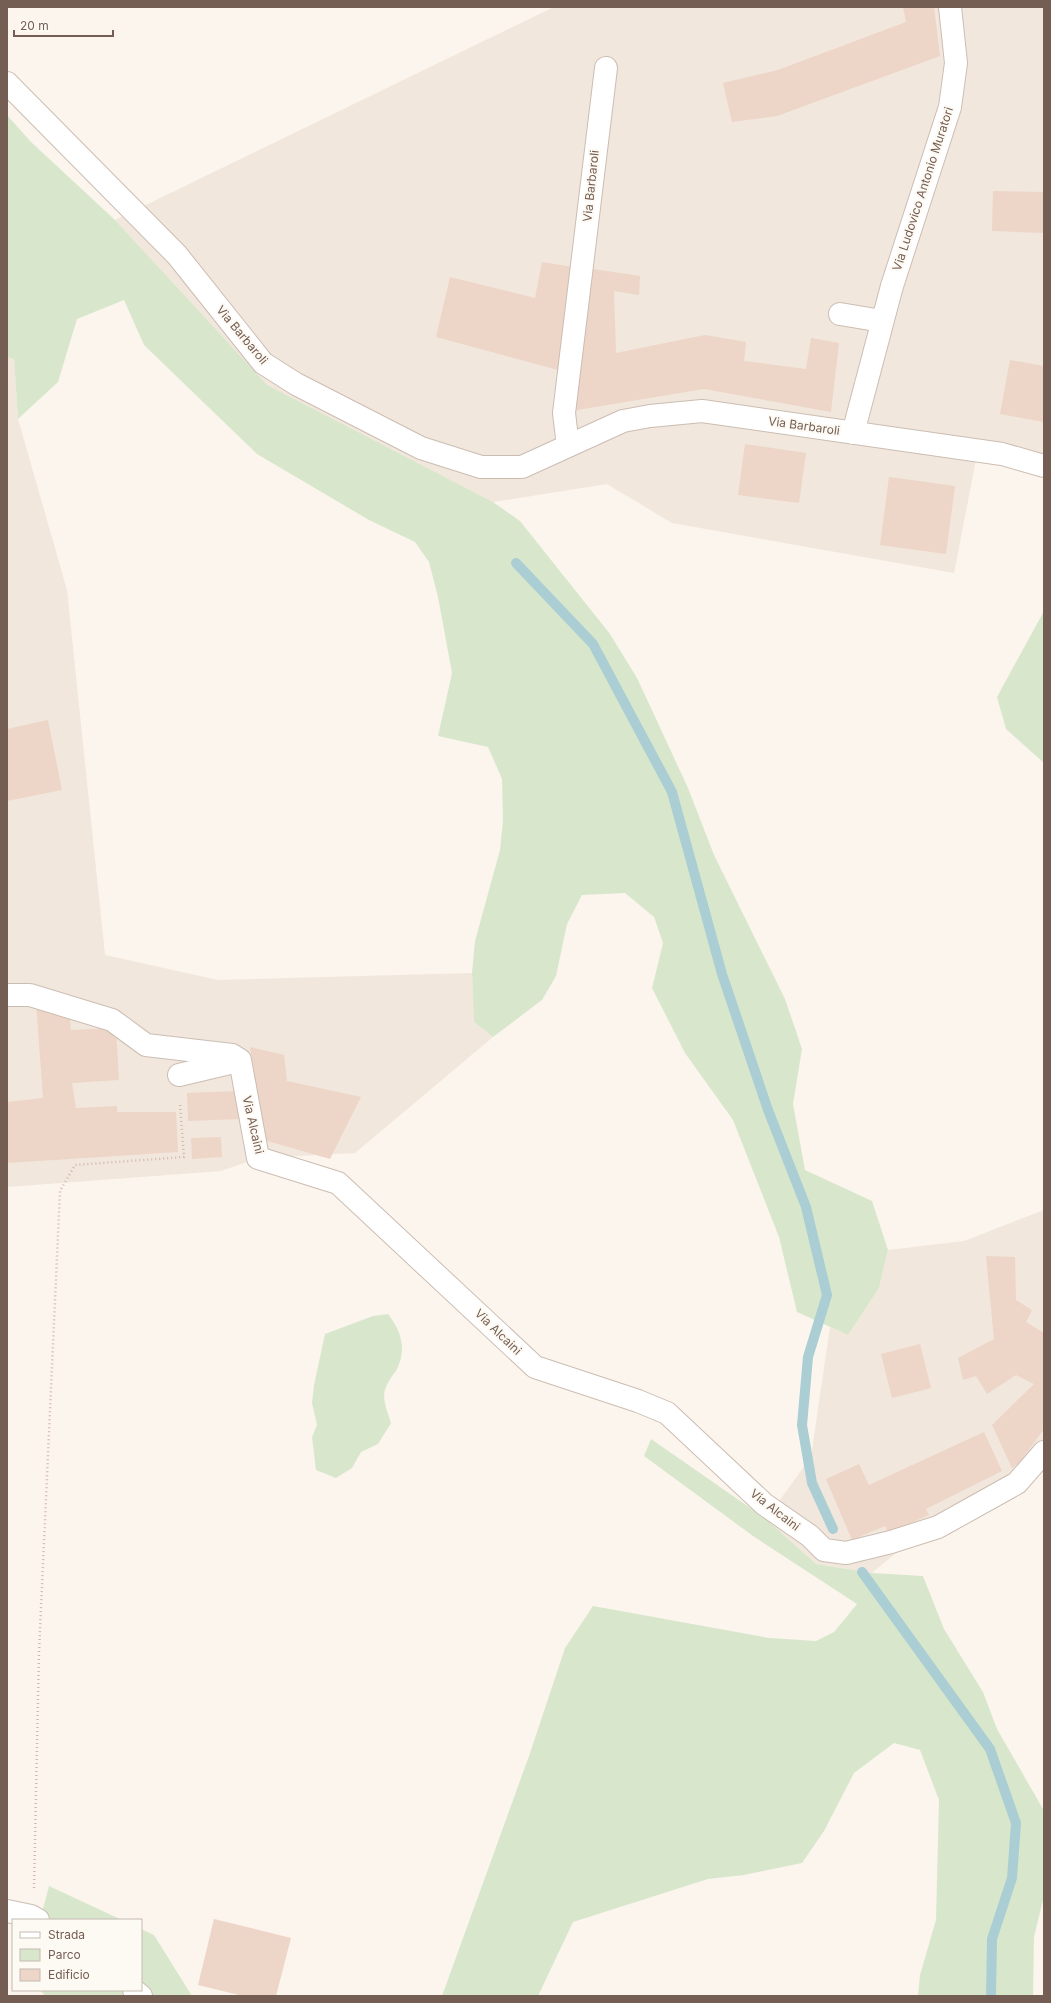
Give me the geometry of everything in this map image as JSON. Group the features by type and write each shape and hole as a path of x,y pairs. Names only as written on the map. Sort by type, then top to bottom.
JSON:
{"street":[{"name":"Via Ludovico Antonio Muratori","path":"853,434 892,286 950,107 956,63 950,7"},
{"name":"Via Barbaroli","path":"568,446 564,413 606,68"},
{"name":"Via Barbaroli","path":"7,83 177,255 263,363 296,384 421,448 481,468 522,467 623,421 650,416 702,411 853,434 1002,454 1044,466"},
{"path":"840,314 882,321"},
{"path":"7,995 30,995 112,1020 146,1045 232,1055 240,1060"},
{"path":"179,1075 240,1060"},
{"name":"Via Alcaini","path":"240,1060 258,1158 338,1182 535,1367 638,1401 667,1413 764,1504 810,1536 824,1550 846,1553 891,1542 938,1527 1017,1483 1044,1452"},
{"path":"7,1911 31,1916 36,1919"}],"path":[{"path":"36,1871 39,1652 60,1191 75,1165 184,1157 179,1075"}],"shaded area":[{"path":"554,7 1044,7 1044,455 980,439 954,573 672,523 607,484 493,502 267,386 115,220"},
{"path":"7,357 14,358 18,419 67,590 105,955 218,980 472,973 474,1022 493,1037 355,1153 258,1158 221,1171 7,1187"},
{"path":"1044,1210 1044,1455 902,1548 872,1573 816,1564 766,1519 811,1457 830,1327 848,1335 879,1288 888,1250 964,1241"}],"green space":[{"path":"7,115 31,142 115,220 267,385 493,502 520,521 610,634 637,678 688,788 714,855 785,999 802,1049 793,1104 805,1170 872,1201 888,1250 879,1288 848,1335 797,1312 779,1237 733,1120 685,1053 652,988 663,943 654,917 625,893 582,895 567,924 556,976 542,1000 493,1037 474,1022 472,973 475,941 500,850 503,820 502,779 488,747 438,736 452,673 438,597 429,562 415,542 369,520 257,454 144,345 124,300 77,319 58,382 18,419 14,359 7,357"},
{"path":"1044,611 1044,763 1006,729 997,697"},
{"path":"388,1314 400,1334 402,1348 396,1371 391,1377 384,1394 391,1423 378,1444 361,1452 352,1468 336,1478 316,1470 312,1437 317,1425 312,1403 314,1385 325,1334 373,1316"},
{"path":"651,1439 766,1519 816,1564 872,1573 923,1576 944,1629 983,1692 997,1729 1043,1809 1044,1896 1034,1937 1033,1996 918,1996 920,1975 936,1920 939,1800 920,1750 894,1743 854,1773 824,1831 802,1863 744,1875 708,1879 573,1922 538,1996 442,1996 529,1756 565,1648 593,1606 769,1638 816,1641 834,1632 857,1604 753,1536 644,1456"},
{"path":"49,1886 120,1919 40,1919"},
{"path":"142,1929 154,1935 192,1996 45,1996 41,1991 142,1991"}],"building":[{"path":"903,7 934,7 940,56 777,116 732,122 723,83 778,70 906,22"},
{"path":"993,191 1044,192 1044,233 992,231"},
{"path":"542,262 573,267 558,370 436,337 450,277 535,298"},
{"path":"587,268 640,276 639,295 614,291 616,353 705,335 746,342 744,361 806,369 811,338 839,343 831,412 704,389 571,411"},
{"path":"1010,360 1044,366 1044,422 1000,414"},
{"path":"745,444 806,453 799,503 738,495"},
{"path":"889,477 955,486 946,554 880,545"},
{"path":"48,720 62,790 7,801 7,729"},
{"path":"36,1002 69,1011 71,1030 116,1028 119,1080 72,1083 76,1108 117,1106 117,1112 176,1112 178,1152 7,1163 7,1102 43,1098"},
{"path":"250,1047 284,1055 287,1081 361,1097 330,1159 264,1140"},
{"path":"240,1091 241,1119 188,1121 187,1093"},
{"path":"221,1137 222,1157 192,1159 191,1138"},
{"path":"986,1256 1015,1257 1016,1300 1032,1310 1026,1322 1044,1333 1044,1429 1020,1462 1012,1468 992,1425 1034,1384 1016,1375 987,1394 976,1376 963,1380 958,1358 994,1339"},
{"path":"920,1344 931,1388 892,1398 881,1354"},
{"path":"984,1432 1002,1471 926,1509 929,1515 888,1533 885,1526 852,1540 826,1479 859,1464 869,1485"},
{"path":"214,1919 291,1938 276,1996 243,1996 198,1985"}],"waterway":[{"path":"516,563 593,644 672,792 722,974 768,1110 806,1207 827,1295 808,1357 802,1425 812,1483 833,1529"},
{"path":"862,1572 990,1749 1016,1823 1012,1878 992,1939 991,1996"}]}
